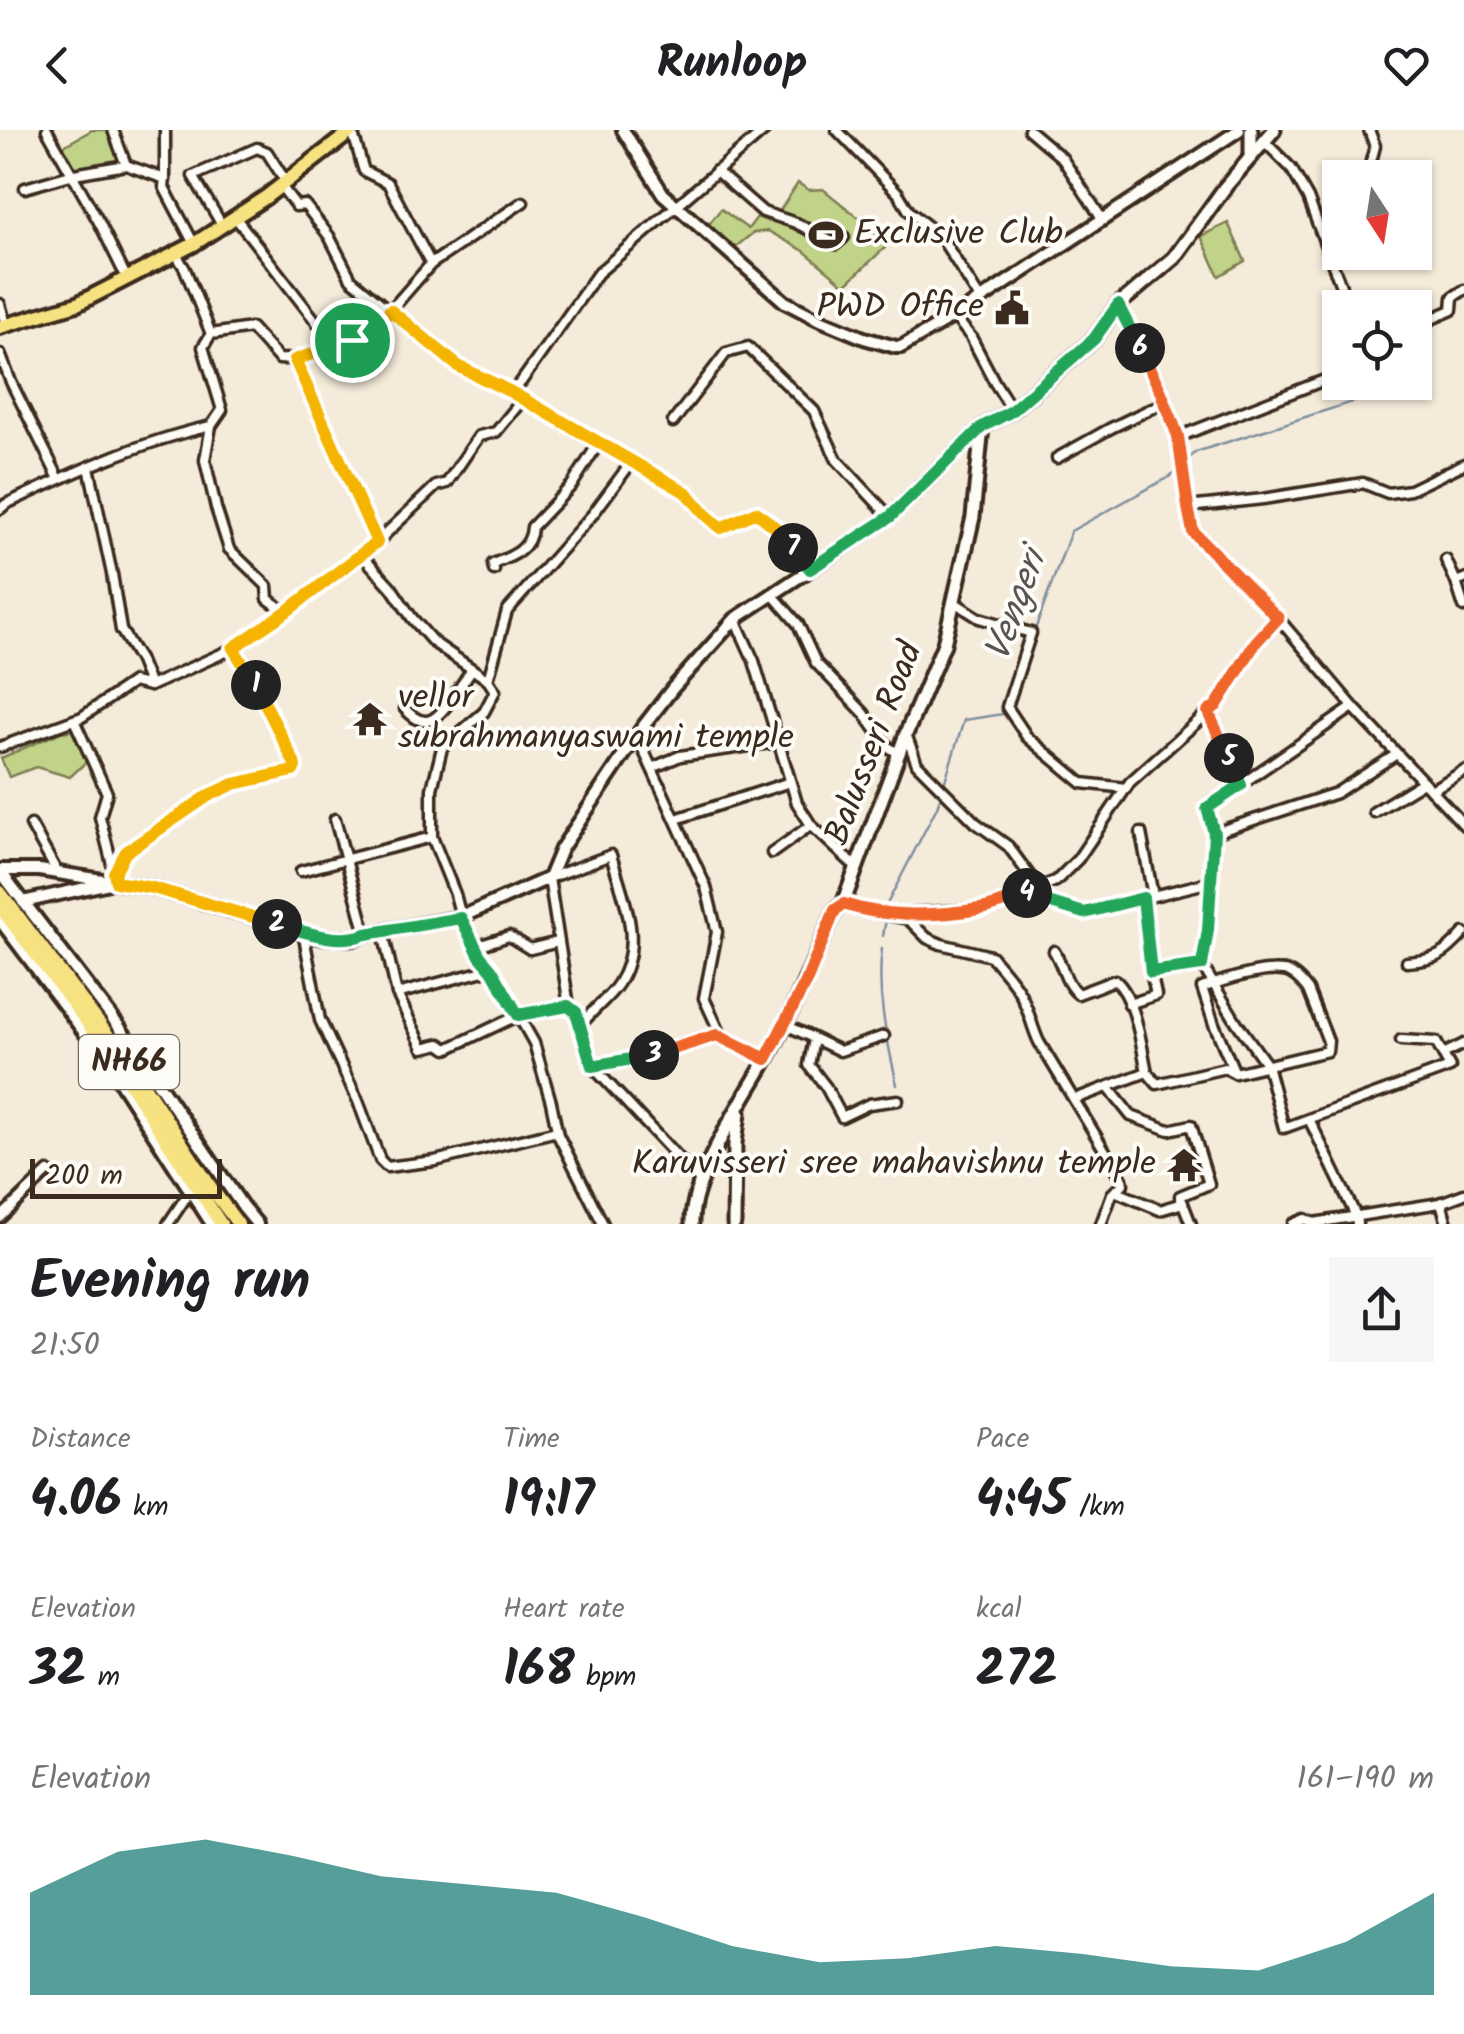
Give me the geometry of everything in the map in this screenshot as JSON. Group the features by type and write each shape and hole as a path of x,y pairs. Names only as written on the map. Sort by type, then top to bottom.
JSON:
{"main road":[{"path":"1251,130 1252,157"},
{"path":"982,427 1012,410 1094,339 1118,305 1174,258 1226,186 1274,130"},
{"path":"3,326 78,304 194,244 283,184 348,132"},
{"name":"Balusseri Road","path":"688,1222 702,1182 740,1103 806,982 835,910 844,904 898,754 944,644 973,518 982,427"},
{"name":"NH66","path":"0,892 6,910 108,1049 221,1224"},
{"name":"NH66","path":"6,910 132,1067 238,1224"},
{"path":"734,1224 740,1103"}],"street":[{"path":"47,130 74,174 126,279"},
{"path":"114,130 126,165"},
{"path":"166,130 164,187 194,244"},
{"path":"623,130 663,194 785,302 864,338 901,347 1239,130"},
{"path":"511,392 598,273 765,130"},
{"path":"838,130 898,193 908,211 941,237 980,299"},
{"path":"1029,130 1062,158 1102,219"},
{"path":"1370,130 1372,160"},
{"path":"348,132 359,147 364,171 388,183 432,264"},
{"path":"1264,142 1292,168 1308,198 1342,290"},
{"path":"222,225 193,176 257,148 266,152 296,206 305,206 329,236 351,279 458,366 687,493 721,528 756,512 781,532 810,569"},
{"path":"26,188 126,165 165,179"},
{"path":"716,171 762,212 796,222 836,244 844,236"},
{"path":"210,334 251,328 279,359 295,360 365,334 376,327 432,264 524,202"},
{"path":"235,217 335,346"},
{"path":"176,254 210,334"},
{"path":"1432,319 1452,310 1453,296 1464,290"},
{"path":"0,304 3,326"},
{"path":"1118,305 1178,436 1193,532 1278,618 1353,707 1464,825"},
{"path":"954,316 971,337 1012,410"},
{"path":"210,334 203,346 222,410 211,426 205,460 216,508 229,548 267,586 268,599 286,612"},
{"path":"673,422 726,354 748,347 814,411 837,460 890,517"},
{"path":"0,354 59,479"},
{"path":"295,360 377,542"},
{"path":"1178,436 1322,381"},
{"path":"0,747 82,717 133,682 150,686 233,648 377,542 436,486 447,483 479,436 496,432 523,399"},
{"path":"1057,458 1165,402"},
{"path":"0,509 59,479 157,439 211,426"},
{"path":"702,1182 592,1066 581,1024 568,1006 549,878 561,848 636,736 735,619 890,517 982,427"},
{"path":"494,570 493,564 518,554 532,537 532,527 572,484 598,444"},
{"path":"488,680 507,611 593,514 633,460"},
{"path":"1188,507 1363,483 1388,493 1410,490 1464,464"},
{"path":"89,467 120,630 139,659 150,686"},
{"path":"361,554 434,642 488,680 494,691 484,712 442,748 432,789 432,837 475,947 534,1043 557,1131 603,1224"},
{"path":"1446,560 1460,580 1464,607"},
{"path":"772,594 798,624 816,663 898,754"},
{"path":"954,602 979,618 1031,633 1008,708 1026,737 1082,783 1126,788"},
{"path":"888,914 984,909 1056,881 1078,859 1126,788 1216,706 1256,642 1278,618"},
{"path":"735,619 754,661 797,803 811,825 856,868"},
{"path":"6,910 115,877 126,852 208,796 234,784 293,771 295,767 262,694 233,648"},
{"path":"405,709 418,720 434,718 472,668"},
{"path":"1353,707 1207,808 1214,833 1202,965 1266,1065 1284,1128 1450,1067 1436,1042 1401,1040"},
{"path":"1208,712 1241,785"},
{"path":"74,720 107,794 100,817 115,877"},
{"path":"906,734 917,764 976,822 1008,846 1048,902 1084,913 1210,882"},
{"path":"636,736 706,886 717,932 704,998 722,1037"},
{"path":"652,768 680,756 778,742"},
{"path":"1214,833 1336,793 1397,754"},
{"path":"1431,790 1464,771"},
{"path":"676,818 790,782"},
{"path":"1374,812 1423,782"},
{"path":"335,819 366,934"},
{"path":"31,825 57,872"},
{"path":"772,853 811,825"},
{"path":"1141,832 1153,896"},
{"path":"301,871 432,837"},
{"path":"212,1224 6,910 0,871 39,870 115,877 303,932 353,939 461,918 611,855 632,929 629,958 618,984 581,1024"},
{"path":"1129,1004 1156,995 1143,898"},
{"path":"844,904 908,918 928,938 991,956 996,961 1019,990 1030,1025 1122,1179 1123,1184 1106,1206 1101,1224"},
{"path":"6,910 120,1028 257,1224"},
{"path":"303,932 320,1020 358,1101 380,1160 388,1167 435,1161 557,1131"},
{"path":"384,932 397,994 423,1048 440,1044 447,1049 518,1015 568,1006"},
{"path":"1407,962 1440,957 1464,933"},
{"path":"475,947 510,936 530,948 558,942"},
{"path":"1054,951 1070,988 1078,994 1115,980 1124,988 1138,1027 1146,1072 1156,1084 1225,1068 1234,1073 1326,1051 1328,1041 1304,984 1287,971 1270,971 1202,988 1234,1073"},
{"path":"1151,972 1202,965"},
{"path":"397,994 492,970"},
{"path":"784,1024 840,1051 884,1036"},
{"path":"592,1066 652,1056 717,1035 766,1059"},
{"path":"814,1040 809,1065 842,1117 869,1104 898,1100"},
{"path":"1443,1054 1464,1044"},
{"path":"1075,1099 1146,1072"},
{"path":"1108,1087 1131,1116 1169,1130 1191,1125 1209,1184 1180,1196 1191,1224"},
{"path":"1309,1119 1356,1220"},
{"path":"0,1218 48,1172"},
{"path":"168,1224 190,1192"},
{"path":"1116,1192 1160,1210 1182,1203"},
{"path":"1294,1224 1305,1219 1314,1223 1356,1220 1464,1194"},
{"path":"1441,1202 1447,1224"}],"green space":[{"path":"92,130 109,130 123,166 78,181 62,147"},
{"name":"Exclusive Club","path":"798,183 809,190 823,189 890,243 845,285 804,251 768,231 753,233 733,249 709,224 721,209 748,229 757,217 769,222"},
{"path":"1228,223 1245,261 1219,276 1201,236"},
{"path":"77,730 86,762 70,777 36,767 9,777 1,758 61,732"}],"waterway":[{"name":"Vengeri","path":"1187,460 1196,452 1358,400"},
{"name":"Vengeri","path":"1035,630 1071,531 1177,470"},
{"name":"Vengeri","path":"944,784 964,720 1003,714 1006,708"},
{"name":"Vengeri","path":"887,908 941,795"},
{"path":"883,936 886,919"},
{"name":"Vengeri","path":"882,948 881,1000 897,1085"}],"place":[{"name":"Exclusive Club","path":"826,235"},
{"name":"PWD Office","path":"1012,308"},
{"name":"vellor subrahmanyaswami temple","path":"370,719"},
{"name":"Karuvisseri sree mahavishnu temple","path":"1184,1165"}],"route":[{"path":"1118,305 1178,436 1193,532 1278,618 1256,642 1216,706 1208,712 1241,785 1207,808 1214,833 1202,965 1151,972 1143,898 1084,913 1048,902 1039,888 984,909 888,914 844,904 835,910 806,982 766,1059 717,1035 652,1056 592,1066 576,1012 568,1006 518,1015 461,918 353,939 320,936 153,888 116,882 114,873 126,852 208,796 234,784 293,771 295,767 262,694 233,648 377,542 295,360 352,340 376,327 390,310 458,366 687,493 721,528 756,512 781,532 810,569 890,517 982,427 1010,412 1094,339 1118,305"}]}
